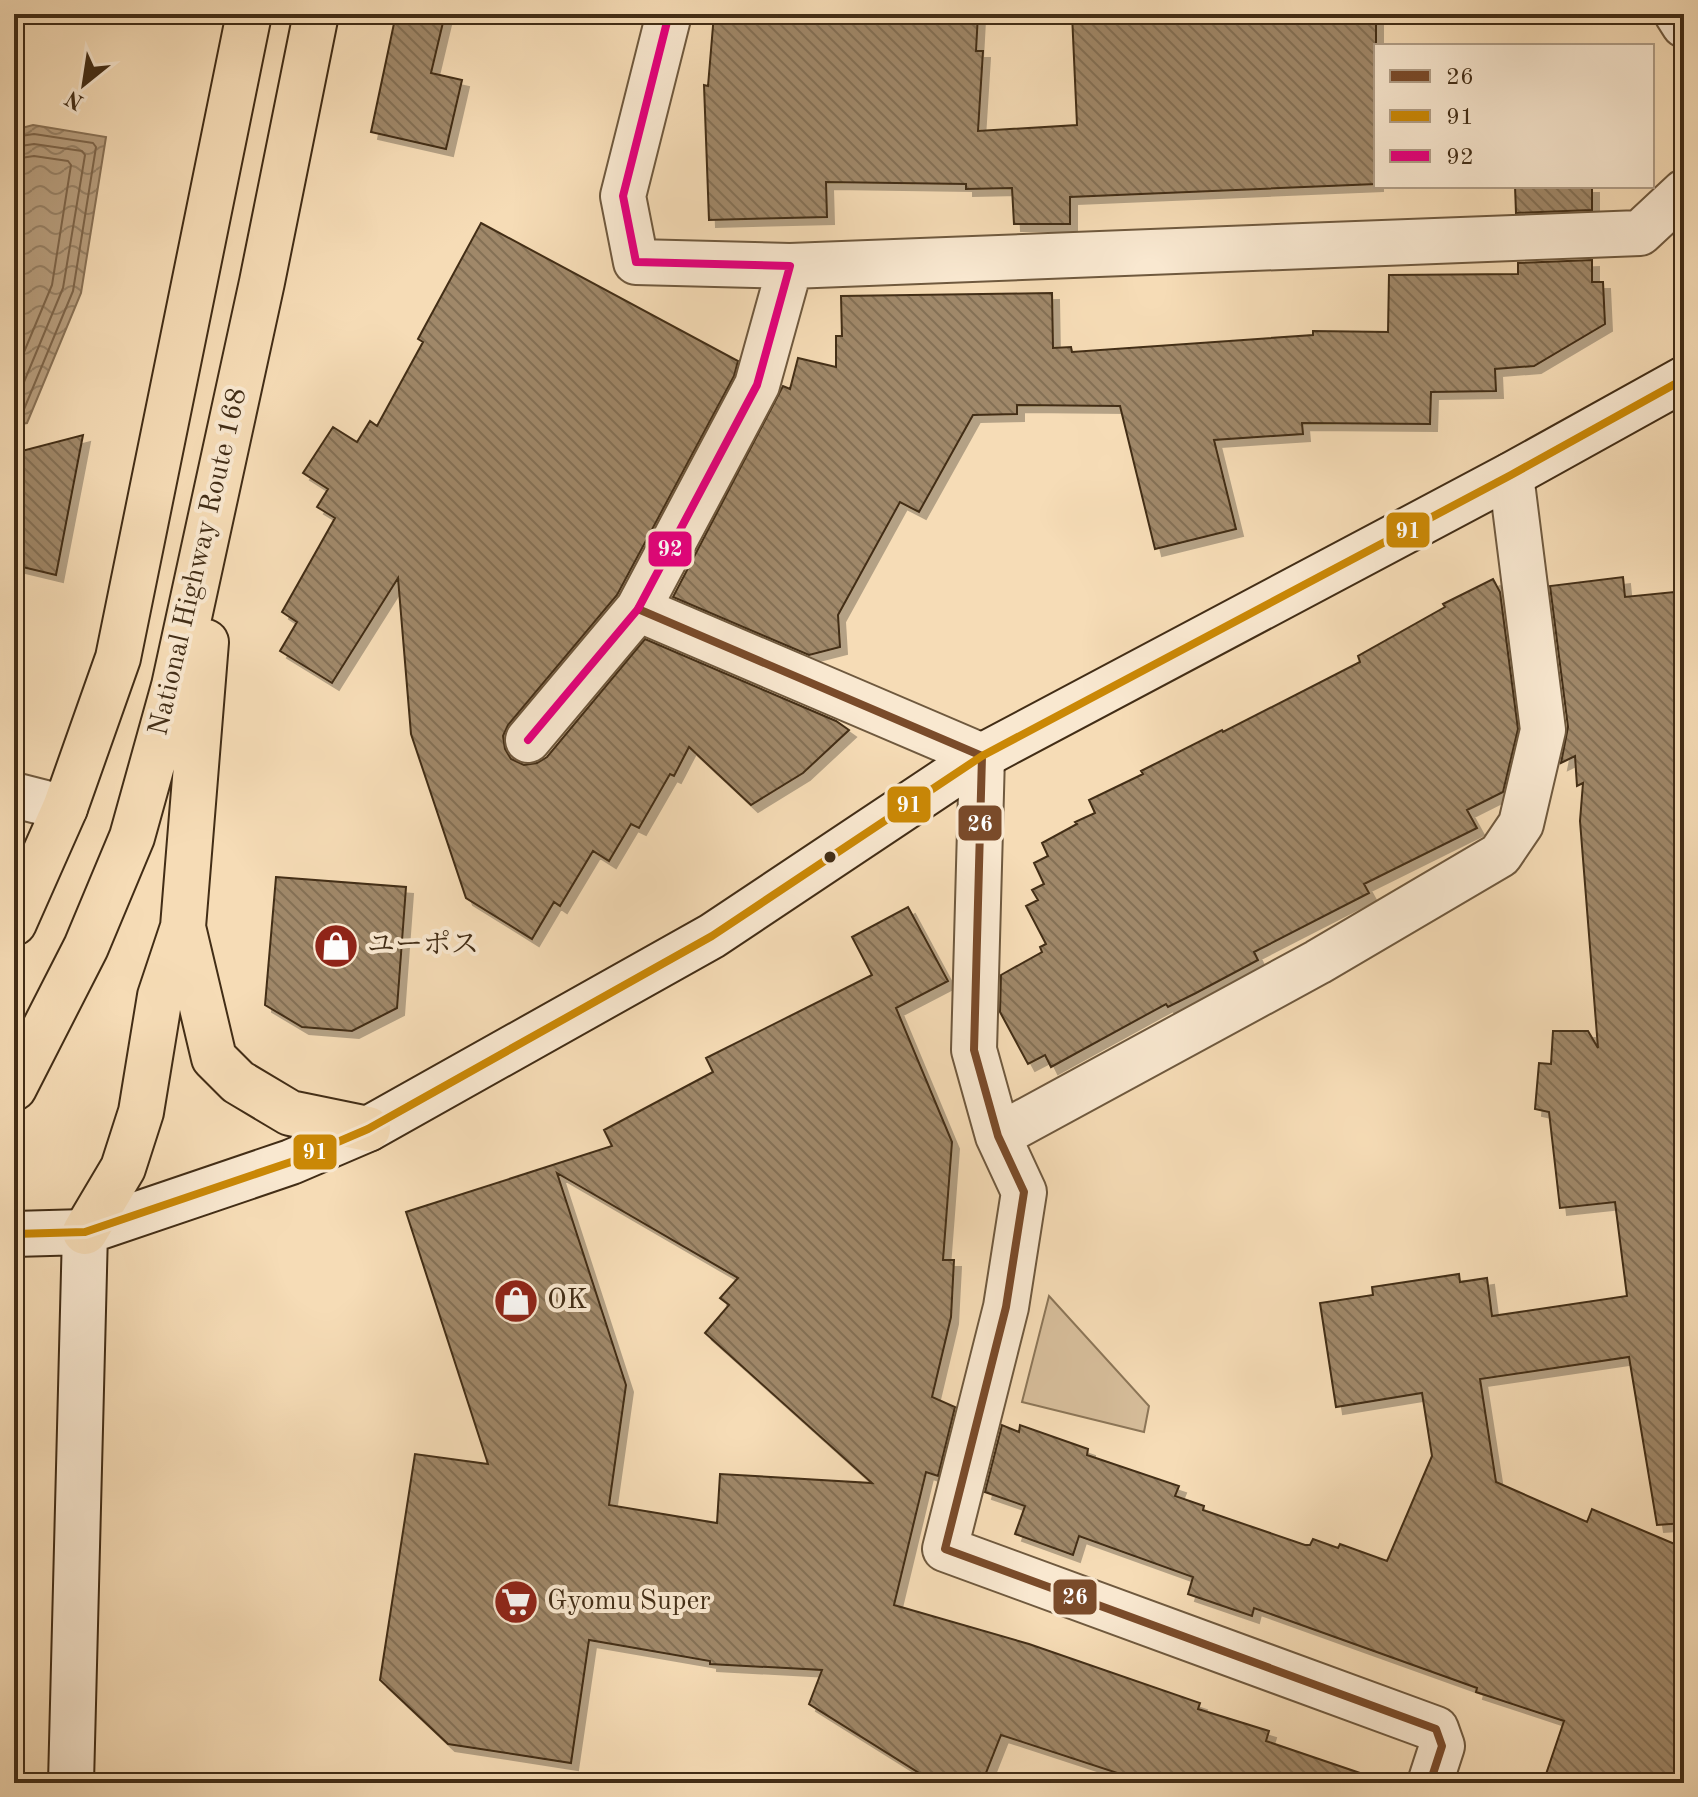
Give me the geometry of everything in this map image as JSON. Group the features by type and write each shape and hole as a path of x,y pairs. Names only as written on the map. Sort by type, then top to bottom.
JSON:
{"highway":[{"name":"National Highway Route 168","path":"14,923 65,808 118,658 249,14"},
{"name":"National Highway Route 168","path":"14,1088 86,947 132,837 174,686 316,14"},
{"path":"85,1232 123,1168 141,1112 160,996 183,927 218,484"},
{"path":"183,927 214,1058 238,1082 290,1113 368,1129"}],"street":[{"path":"669,14 623,196 636,262 790,266 1640,233 1684,192"},
{"path":"1677,14 1684,25"},
{"path":"528,740 638,609 757,385 790,266"},
{"path":"14,1234 85,1232 291,1162 368,1129 712,936 982,756 1511,475 1684,379"},
{"path":"998,1136 1318,962 1500,855 1521,824 1543,730 1511,475"},
{"path":"638,609 982,756"},
{"path":"982,756 974,1050 998,1136 1024,1192 1006,1307 945,1549 1436,1729 1442,1746 1430,1783"},
{"path":"14,795 65,808"},
{"path":"71,1783 85,1232"}],"shaded area":[{"path":"1049,1296 1149,1406 1144,1432 1022,1402"}],"water":[{"path":"33,125 106,137 81,293 27,423 14,425 14,130"}],"building":[{"path":"396,14 445,14 431,73 462,80 446,149 371,132"},
{"path":"714,14 978,14 976,51 983,51 978,131 1077,125 1072,14 1376,14 1374,184 1070,197 1070,224 1014,224 1012,188 966,189 966,184 826,182 827,217 709,220 704,85 708,86"},
{"path":"1515,188 1592,188 1592,210 1516,213"},
{"path":"481,223 738,361 734,376 617,595 508,725 503,736 511,759 524,765 547,757 645,639 836,721 849,730 803,773 751,805 689,747 674,776 670,774 639,828 631,824 609,861 593,851 560,906 554,902 532,939 466,898 411,734 398,578 332,683 280,651 297,622 282,612 335,518 317,507 328,489 303,473 333,427 357,442 370,421 377,426 423,342 418,339"},
{"path":"1592,260 1592,282 1603,282 1605,324 1534,366 1495,369 1496,391 1431,392 1430,424 1302,423 1303,434 1214,440 1236,529 1155,549 1120,406 1017,405 1017,414 973,415 919,512 900,502 838,615 840,647 809,655 673,597 783,386 790,389 798,358 836,367 836,336 842,336 841,296 1052,293 1053,348 1071,347 1072,352 1313,335 1313,331 1388,332 1389,275 1518,274 1518,263"},
{"path":"83,435 56,575 14,565 14,453"},
{"path":"1623,577 1625,597 1684,591 1684,951 1677,1030 1684,1031 1684,1523 1657,1525 1629,1357 1480,1379 1496,1482 1587,1522 1592,1509 1684,1548 1684,1783 1543,1783 1564,1721 1476,1692 1477,1688 1254,1608 1252,1616 1188,1594 1193,1577 1079,1536 1073,1555 1015,1534 1025,1506 985,1492 1002,1425 1019,1432 1020,1425 1088,1449 1087,1455 1179,1486 1175,1496 1204,1506 1203,1510 1305,1545 1310,1545 1313,1539 1338,1548 1340,1544 1387,1561 1432,1456 1422,1393 1336,1407 1320,1303 1373,1295 1372,1287 1459,1274 1460,1282 1487,1278 1492,1316 1627,1296 1615,1202 1560,1208 1549,1112 1535,1109 1539,1063 1551,1064 1553,1031 1588,1031 1598,1048 1580,821 1583,783 1577,786 1575,756 1561,763 1568,727 1550,586"},
{"path":"1493,579 1500,592 1518,729 1503,792 1467,810 1477,828 1364,884 1369,893 1254,952 1258,960 1196,993 1168,1007 1166,1004 1051,1067 1045,1055 1028,1064 1000,1012 1001,975 1042,952 1040,947 1046,944 1026,906 1038,900 1032,890 1044,884 1034,863 1048,856 1042,843 1095,813 1089,800 1360,662 1358,656 1445,607 1443,604"},
{"name":"ユーポス","path":"276,877 406,887 397,1008 352,1031 302,1027 265,1005"},
{"path":"908,907 948,981 896,1008 952,1142 943,1260 954,1260 951,1317 932,1397 955,1407 938,1476 926,1472 894,1605 1029,1644 1200,1703 1198,1709 1269,1731 1266,1741 1363,1774 1362,1783 1148,1783 1001,1735 982,1783 944,1783 924,1776 809,1704 822,1670 710,1664 710,1661 589,1640 571,1763 448,1744 380,1680 415,1454 488,1464 406,1212 612,1146 604,1130 713,1072 706,1058 872,975 852,937","holes":["557,1173 738,1278 720,1298 729,1305 705,1333 872,1483 720,1474 717,1523 609,1505 626,1385"]}],"transit line":[{"name":"92","path":"528,740 638,609 757,385 790,266 636,262 623,196 669,14"},
{"name":"91","path":"14,1234 85,1232 291,1162 368,1129 712,936 982,756 1511,475 1684,379"},
{"name":"26","path":"638,609 982,756 974,1050 998,1136 1024,1192 1006,1307 945,1549 1436,1729 1442,1746 1430,1783"}],"place":[{"name":"ユーポス","path":"336,946"},
{"name":"OK","path":"516,1301"},
{"name":"Gyomu Super","path":"516,1602"}]}
